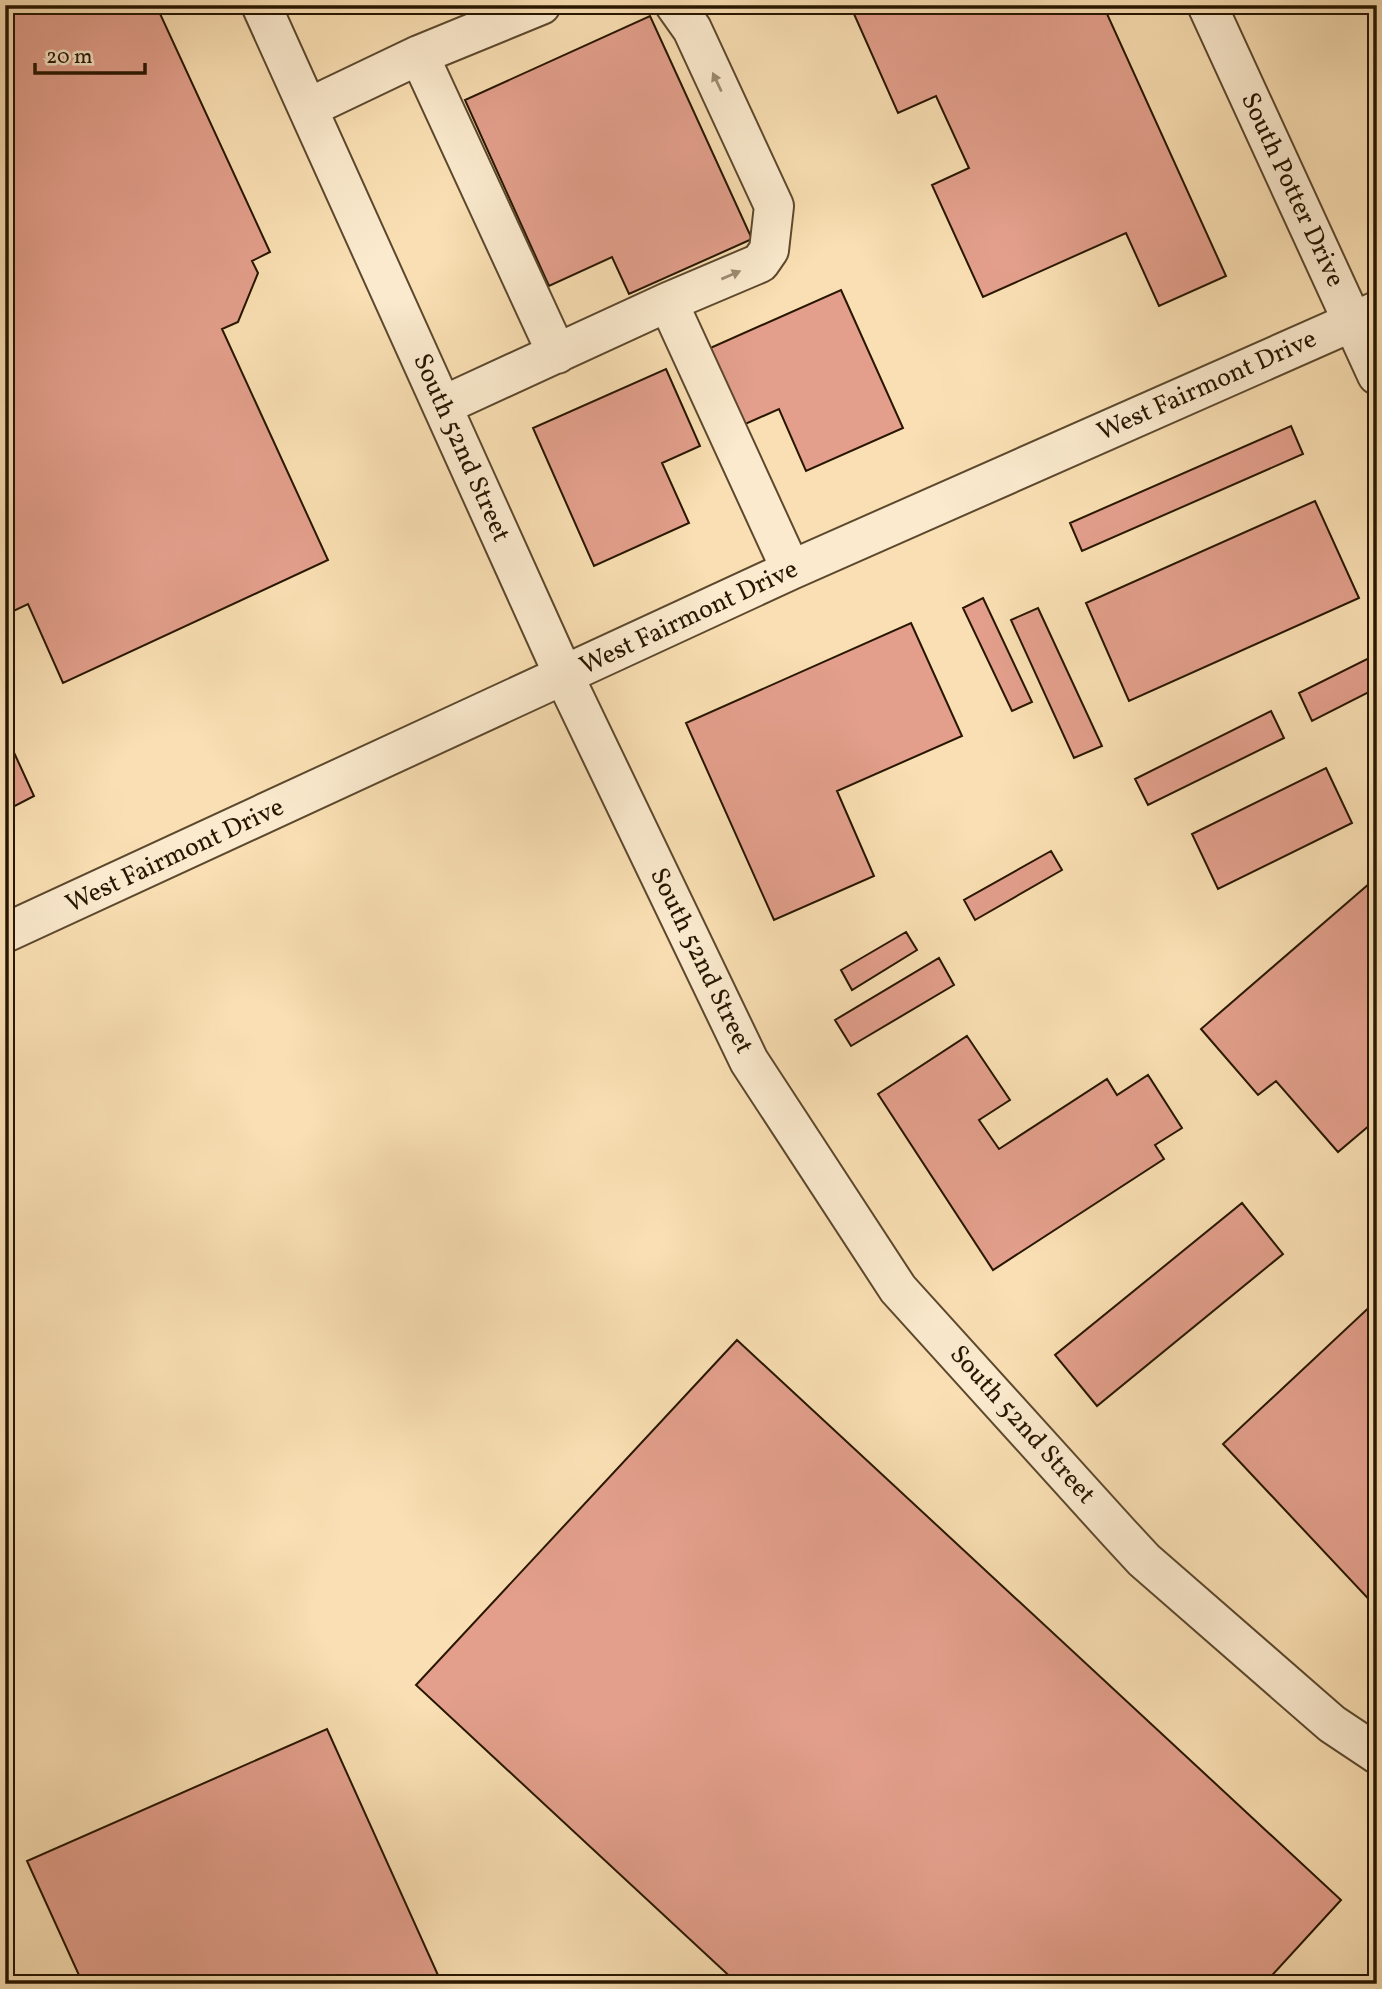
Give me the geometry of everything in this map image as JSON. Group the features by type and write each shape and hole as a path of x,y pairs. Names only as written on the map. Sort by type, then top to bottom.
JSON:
{"street":[{"name":"South 52nd Street","path":"261,5 564,676 749,1061 898,1289 1144,1560 1332,1724 1377,1754"},
{"path":"308,108 419,55 541,5"},
{"name":"South Potter Drive","path":"1207,5 1365,316 1377,375"},
{"path":"442,406 760,262 769,250 774,206 692,29 677,7"},
{"path":"419,55 557,354"},
{"path":"668,302 791,570"},
{"name":"West Fairmont Drive","path":"5,933 791,570 1365,316"}],"building":[{"path":"5,5 156,5 270,252 252,261 258,273 238,322 222,329 328,560 63,683 28,604 5,615"},
{"path":"850,5 1103,5 1226,276 1159,306 1126,233 983,297 932,185 969,168 936,96 898,113"},
{"path":"650,16 752,239 629,294 612,257 549,286 465,100"},
{"path":"841,290 903,428 806,471 779,409 743,425 708,349"},
{"path":"666,369 700,446 662,463 689,523 594,566 533,428"},
{"path":"1291,426 1303,454 1082,551 1070,523"},
{"path":"1315,501 1359,598 1129,701 1086,603"},
{"path":"983,598 1032,702 1012,711 963,608"},
{"path":"1038,608 1102,746 1074,758 1011,620"},
{"path":"911,623 962,736 837,791 874,876 774,920 686,723"},
{"path":"1377,654 1377,688 1312,721 1299,693"},
{"path":"1271,711 1284,738 1148,805 1135,779"},
{"path":"5,733 34,796 13,807 5,790"},
{"path":"1326,768 1352,823 1218,889 1192,834"},
{"path":"1051,851 1062,870 975,920 964,900"},
{"path":"1377,877 1377,1119 1338,1152 1276,1081 1258,1095 1201,1029"},
{"path":"906,932 917,950 852,990 841,970"},
{"path":"939,958 954,985 851,1046 835,1020"},
{"path":"967,1036 1010,1100 979,1120 999,1149 1107,1079 1117,1095 1148,1075 1182,1128 1155,1145 1164,1159 993,1270 878,1094"},
{"path":"1242,1203 1283,1254 1097,1406 1055,1355"},
{"path":"1377,1300 1377,1608 1223,1444"},
{"path":"737,1340 1341,1900 1264,1984 738,1984 416,1685"},
{"path":"327,1729 442,1984 83,1984 27,1861"}]}
